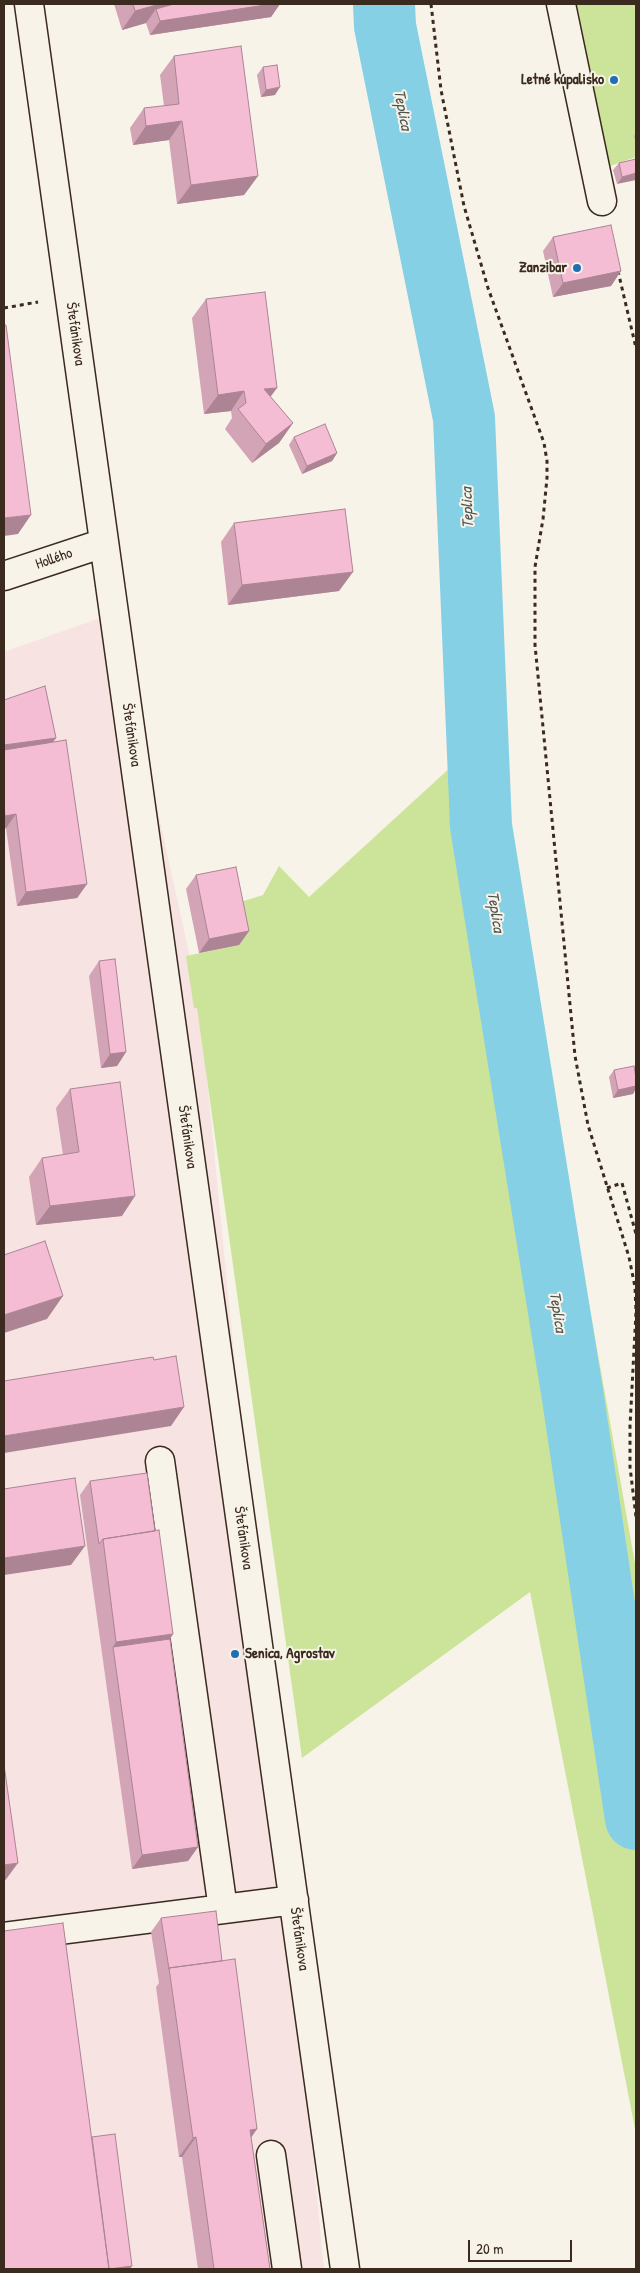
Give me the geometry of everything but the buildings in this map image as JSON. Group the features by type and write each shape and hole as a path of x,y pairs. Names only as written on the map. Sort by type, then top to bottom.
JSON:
{"street":[{"name":"Štefánikova","path":"29,4 345,2269"},
{"path":"561,4 602,201"},
{"name":"Hollého","path":"4,576 104,543"},
{"path":"160,1461 223,1909"},
{"path":"4,1937 294,1900"},
{"path":"271,2155 287,2269"}],"path":[{"path":"431,4 442,90 464,206 488,288 544,443 547,461 548,478 535,567 535,645 575,1056 588,1125 629,1257 635,1287 636,1312 630,1426 630,1467 636,1517"},
{"path":"617,265 636,348"},
{"path":"4,308 39,302"},
{"path":"607,1188 622,1183 636,1234"}],"shaded area":[{"path":"114,613 199,998 324,2269 4,2269 4,652"}],"green space":[{"name":"Letné kúpalisko","path":"577,4 636,4 636,157 610,166"},
{"path":"488,733 636,1569 636,2134 530,1592 302,1758 197,1008 194,1008 186,956 239,945 231,905 263,895 279,866 309,897"}],"waterway":[{"name":"Teplica","path":"384,4 385,26 464,418 481,826 573,1398 636,1819"}],"place":[{"name":"Letné kúpalisko","path":"614,80"},
{"name":"Zanzibar","path":"577,268"},
{"name":"Senica, Agrostav","path":"235,1654"}]}
